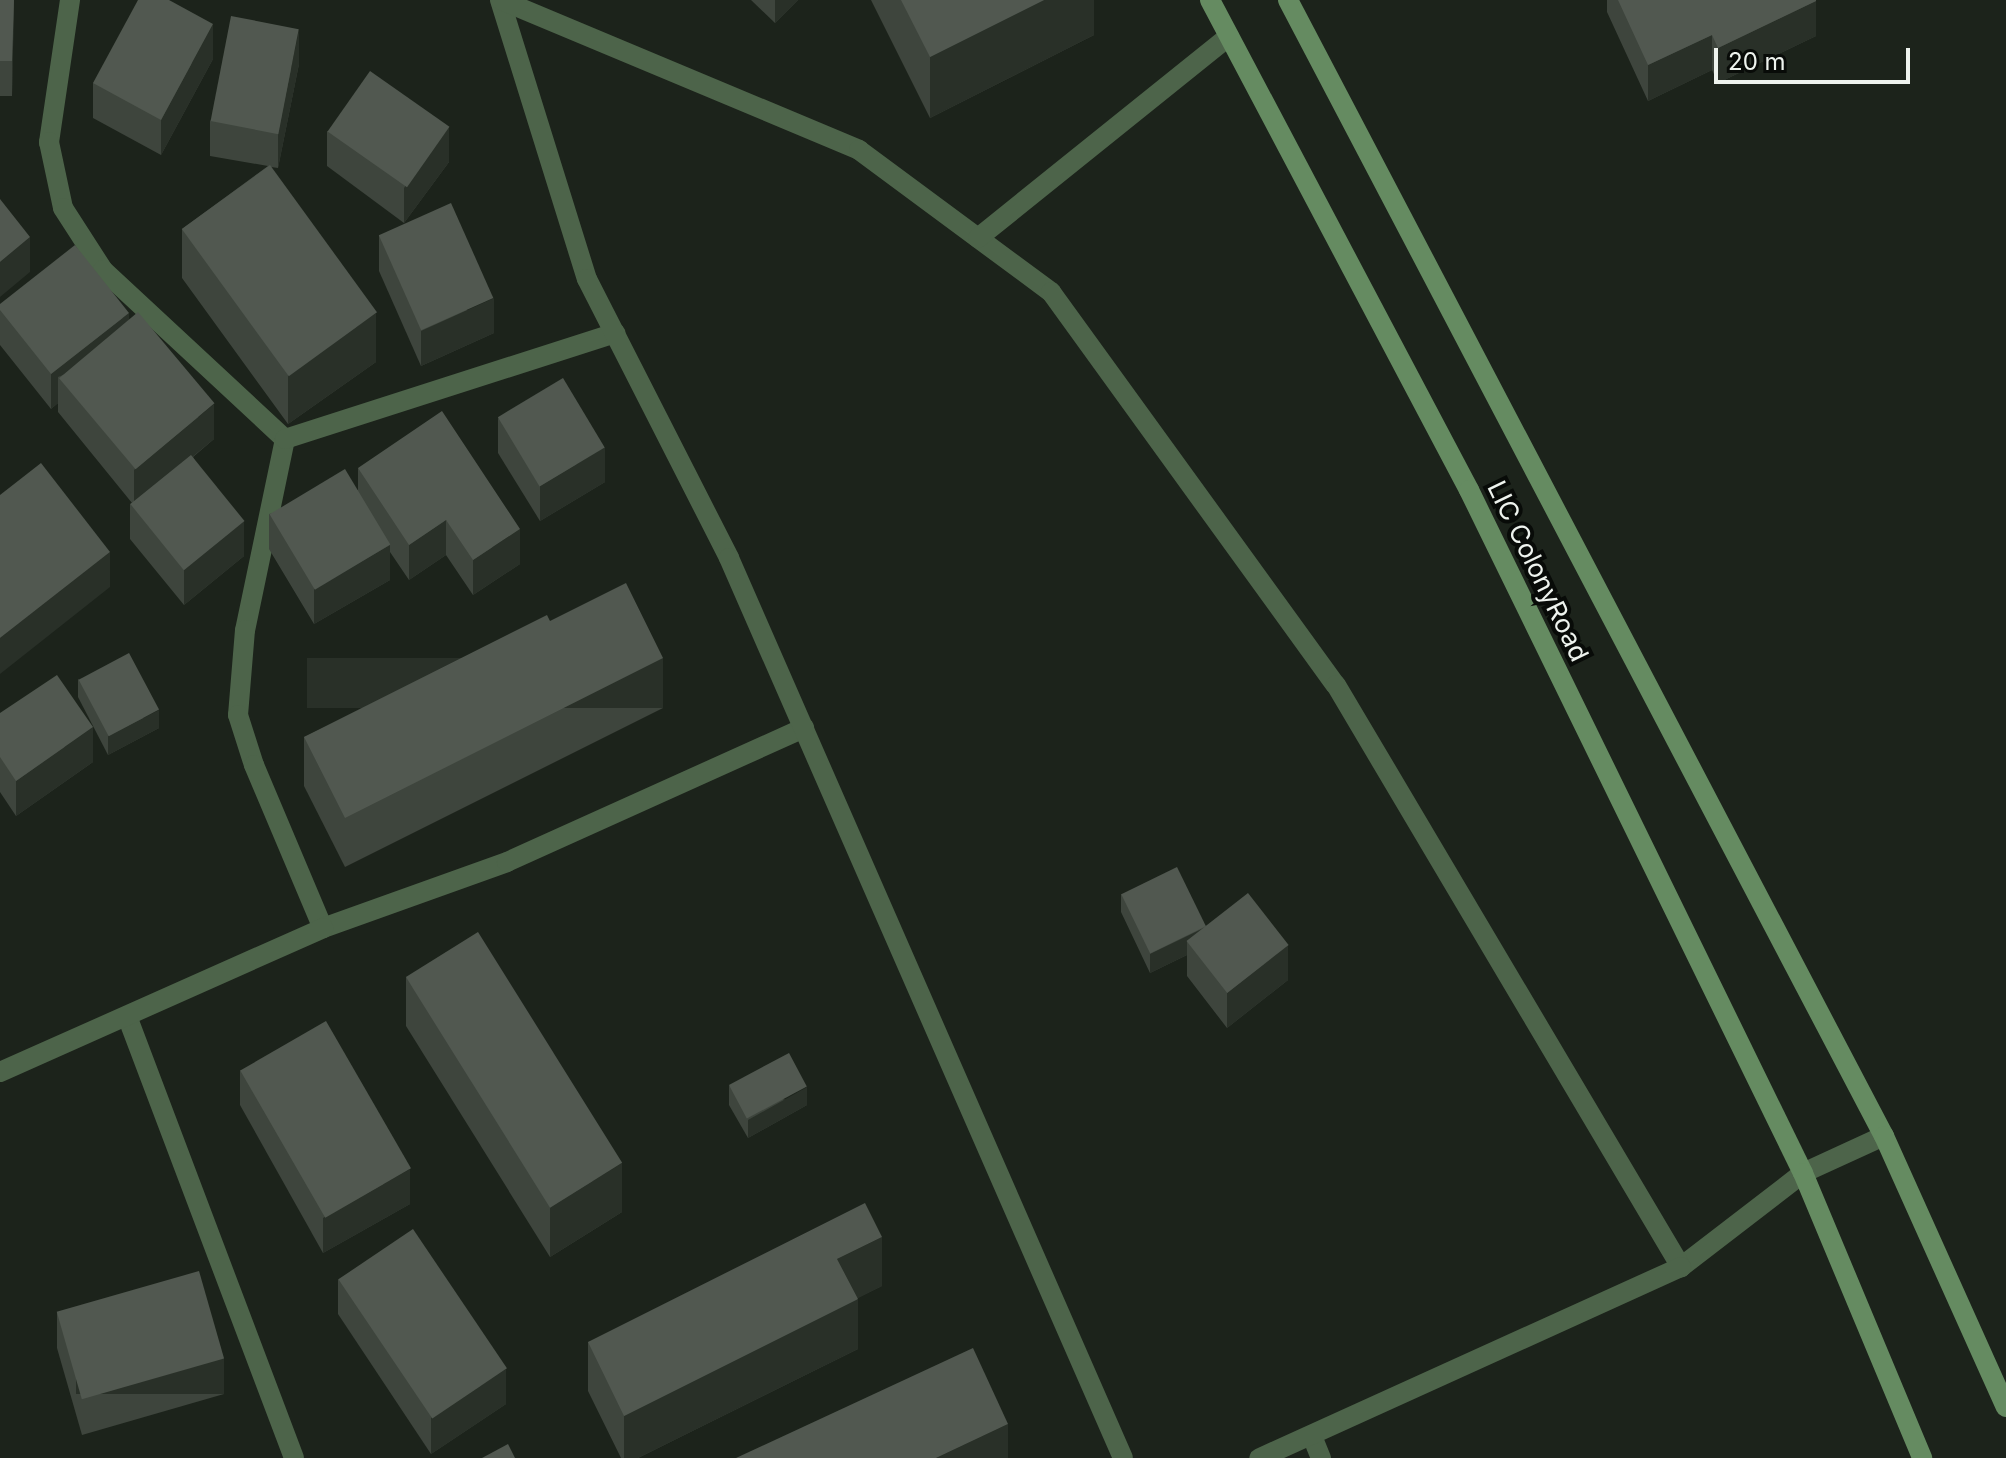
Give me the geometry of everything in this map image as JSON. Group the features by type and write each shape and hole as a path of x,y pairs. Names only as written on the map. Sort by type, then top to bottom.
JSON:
{"main road":[{"name":"LIC ColonyRoad","path":"1210,0 1469,490 1803,1173 1922,1458"},
{"name":"LIC ColonyRoad","path":"1288,0 1884,1136 2006,1407"}],"street":[{"path":"70,0 49,142 63,208 103,270 285,439"},
{"path":"501,0 859,150 1051,292 1336,685 1681,1267"},
{"path":"501,0 587,279 729,558 1123,1458"},
{"path":"978,238 1229,36"},
{"path":"285,439 615,333"},
{"path":"285,439 245,630 238,715 254,765 323,928"},
{"path":"0,1072 323,928 507,862 804,728"},
{"path":"127,1016 294,1458"},
{"path":"1259,1458 1681,1267 1803,1173 1884,1136"},
{"path":"1312,1436 1321,1458"}],"building":[{"path":"0,0 14,0 12,61 0,61"},
{"path":"138,0 169,0 213,24 161,120 93,83"},
{"path":"901,0 1044,0 930,57"},
{"path":"1618,0 1816,1 1718,48 1712,35 1648,65"},
{"path":"231,16 299,29 278,134 211,121"},
{"path":"370,71 449,127 407,187 328,132"},
{"path":"270,165 377,312 289,376 182,229"},
{"path":"0,199 30,237 0,262"},
{"path":"451,203 493,298 421,330 379,235"},
{"path":"75,245 129,313 51,374 0,310 0,304"},
{"path":"138,312 214,403 136,469 59,378"},
{"path":"563,378 605,447 540,487 498,417"},
{"path":"442,411 520,529 473,560 446,520 409,545 358,468"},
{"path":"191,455 244,521 184,570 130,504"},
{"path":"41,463 110,552 0,638 0,495"},
{"path":"345,469 390,544 315,590 270,514"},
{"path":"626,583 663,658 345,818 304,737 547,615 550,621"},
{"path":"129,653 159,710 109,736 79,680"},
{"path":"57,675 93,727 16,781 0,757 0,713"},
{"path":"1177,867 1206,926 1150,953 1121,894"},
{"path":"1248,893 1289,945 1227,993 1187,941"},
{"path":"478,932 622,1163 550,1208 406,977"},
{"path":"326,1021 411,1168 325,1218 240,1070"},
{"path":"789,1053 807,1087 747,1118 729,1085"},
{"path":"865,1203 882,1237 837,1259 858,1299 624,1416 588,1342"},
{"path":"413,1229 507,1368 432,1419 338,1279"},
{"path":"199,1271 224,1358 82,1399 57,1312"},
{"path":"973,1348 1008,1424 936,1458 736,1458"},
{"path":"508,1444 515,1458 482,1458"}]}
